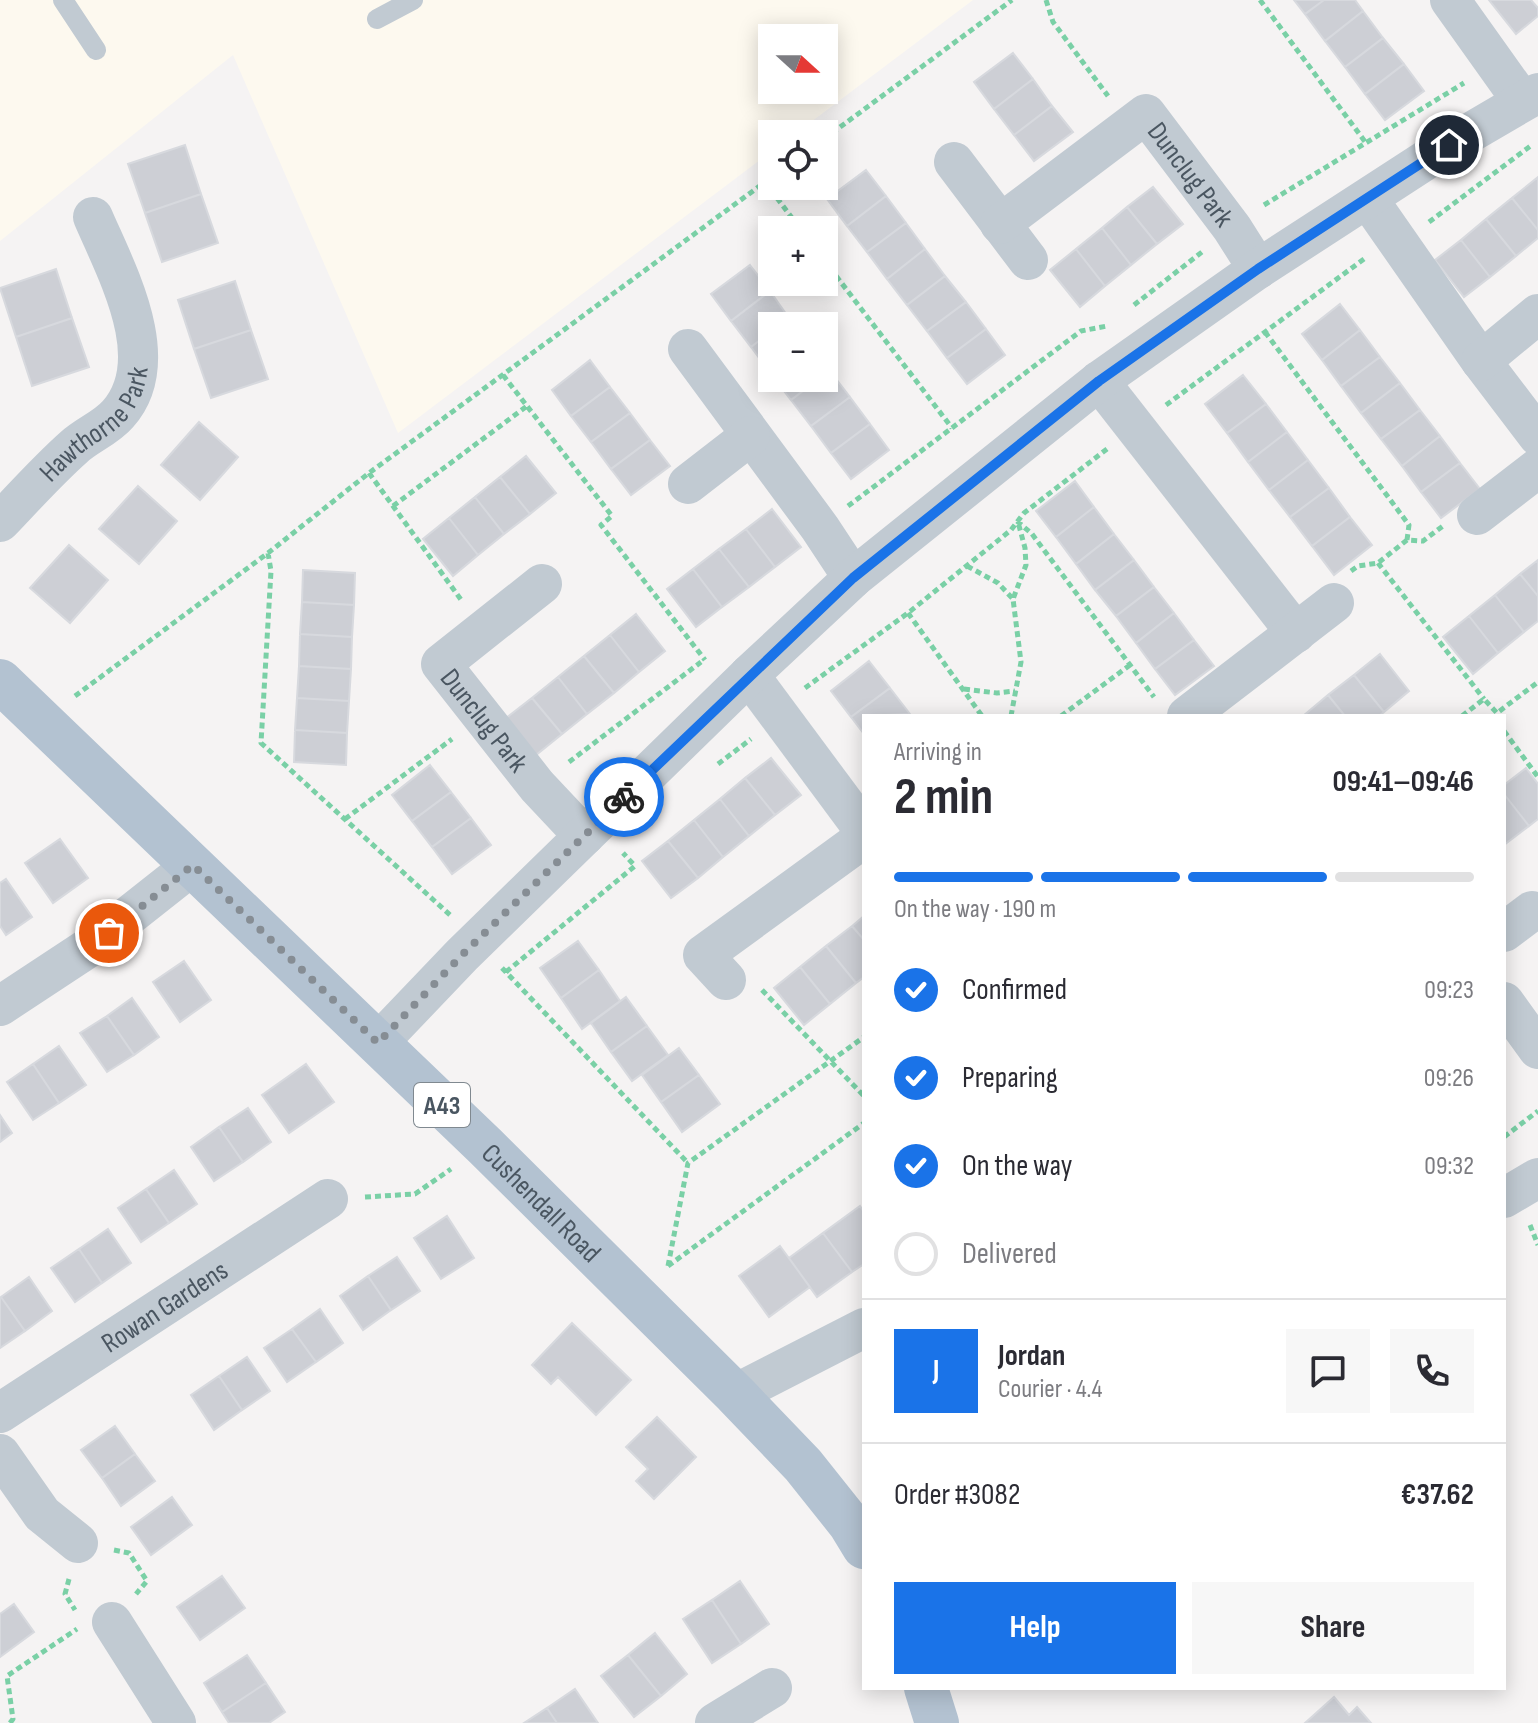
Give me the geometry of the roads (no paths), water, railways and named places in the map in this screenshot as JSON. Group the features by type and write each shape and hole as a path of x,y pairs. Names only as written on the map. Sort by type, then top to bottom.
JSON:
{"main road":[{"name":"Cushendall Road","path":"0,681 485,1146 735,1394 803,1465 862,1544"},
{"path":"927,1690 937,1723"}],"street":[{"path":"378,1043 478,940 602,843 749,675 853,578 1099,381 1258,269 1449,145 1530,97 1495,64 1450,0"},
{"name":"Dunclug Park","path":"1000,224 1146,114 1232,228 1258,269"},
{"path":"954,162 1028,260"},
{"path":"1368,199 1481,361 1538,436"},
{"name":"Hawthorne Park","path":"0,522 75,446 118,414 136,379 138,356 132,314 93,217"},
{"path":"1481,361 1538,314"},
{"path":"688,349 820,528 853,578"},
{"path":"1099,381 1296,633"},
{"path":"688,484 750,436"},
{"path":"1477,515 1538,468"},
{"name":"Dunclug Park","path":"542,584 441,664 537,786 602,843"},
{"path":"1174,711 1296,633 1334,603"},
{"path":"749,675 862,827"},
{"path":"726,980 703,955 862,839"},
{"path":"0,1006 88,948 193,865"},
{"path":"1506,1005 1538,1049"},
{"path":"1506,1197 1538,1178"},
{"name":"Rowan Gardens","path":"0,1413 328,1199"},
{"path":"735,1394 862,1329"},
{"path":"0,1454 42,1514 78,1543"},
{"path":"95,1618 176,1723"},
{"path":"715,1723 772,1688"}],"lane":[{"path":"63,0 96,50"},
{"path":"377,19 413,0"}]}
